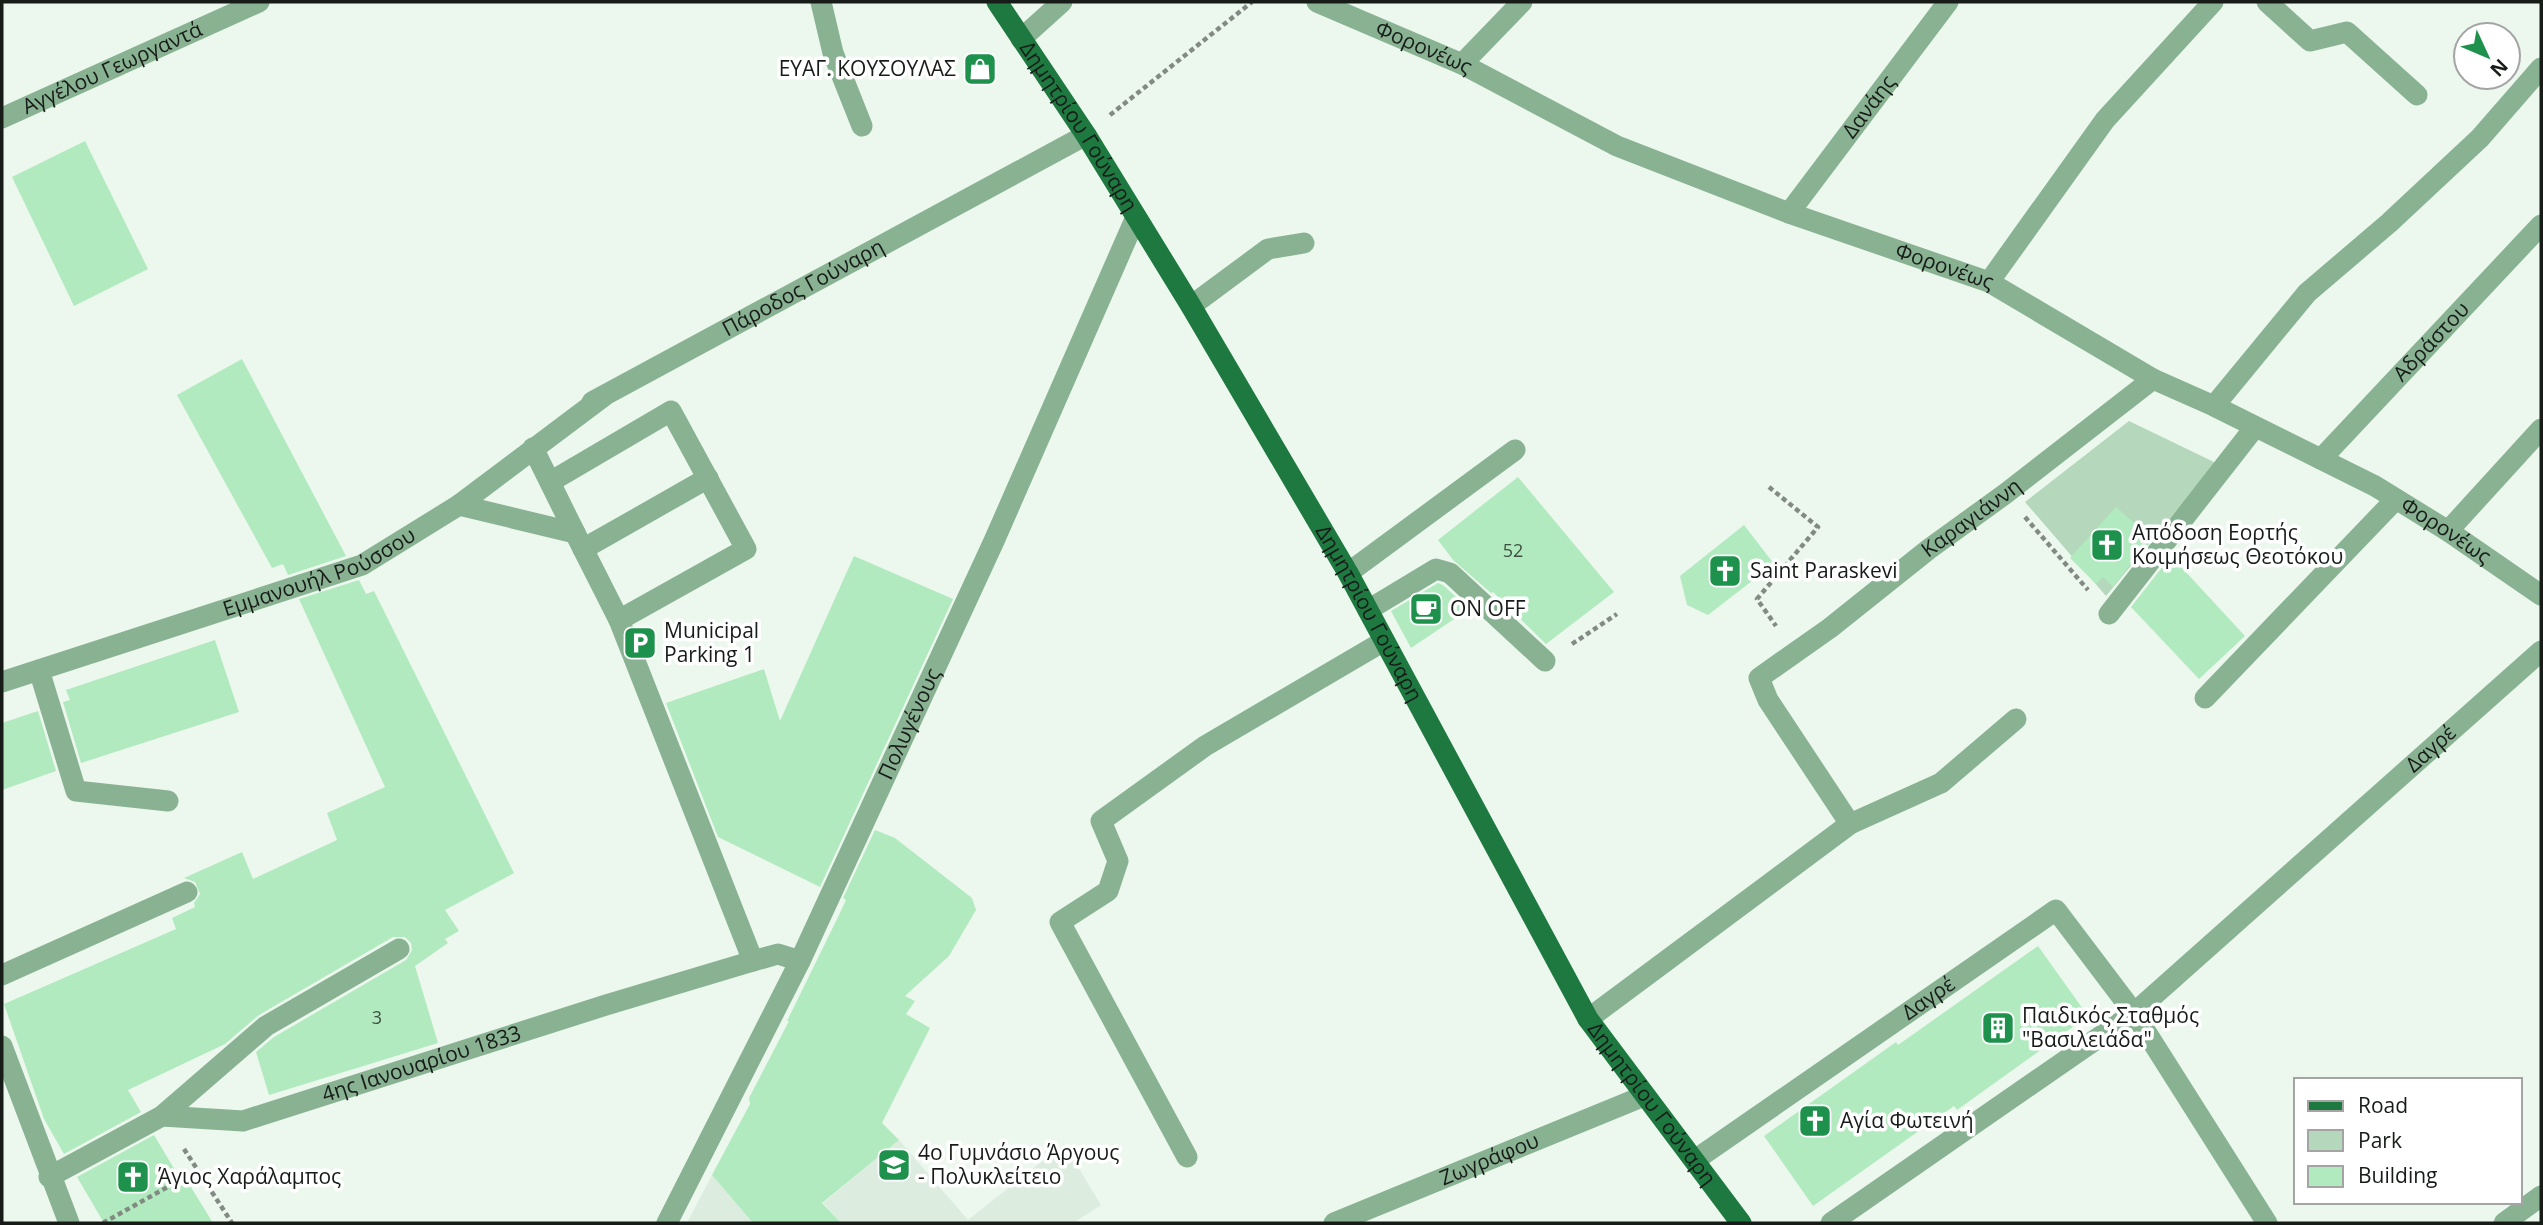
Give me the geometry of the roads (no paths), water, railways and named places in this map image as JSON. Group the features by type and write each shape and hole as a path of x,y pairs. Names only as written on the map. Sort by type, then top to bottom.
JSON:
{"main road":[{"name":"Δημητρίου Γούναρη","path":"997,2 1086,135 1191,306 1348,573 1588,1019 1741,1223"}],"street":[{"name":"Αγγέλου Γεωργαντά","path":"2,118 260,2"},
{"path":"821,2 833,54 862,126"},
{"path":"1021,39 1062,2"},
{"name":"Φορονέως","path":"1317,2 1462,64 1617,146 1789,213 1989,282 2154,379 2214,406 2396,499 2448,531 2541,596"},
{"path":"1462,64 1522,2"},
{"name":"Δανάης","path":"1789,213 1948,2"},
{"path":"1989,282 2105,120 2213,2"},
{"path":"2267,2 2310,41 2347,32 2417,95"},
{"path":"2214,406 2307,293 2389,223 2480,138 2541,68"},
{"name":"Πάροδος Γούναρη","path":"526,445 604,396 1086,135"},
{"name":"Πολυγένους","path":"667,1223 800,961 988,553 1136,217"},
{"name":"Αδράστου","path":"2320,459 2541,225"},
{"path":"1191,306 1268,249 1304,243"},
{"name":"Καραγιάννη","path":"1850,824 1768,700 1759,677 1830,628 1928,549 2005,494 2154,379"},
{"path":"550,482 671,411 746,549 620,621"},
{"path":"2109,614 2255,427"},
{"path":"2448,531 2541,429"},
{"path":"526,445 550,482 620,621 753,961"},
{"name":"Εμμανουήλ Ρούσσου","path":"2,682 362,565 459,505 526,445"},
{"path":"1348,573 1515,450"},
{"path":"459,505 579,541 708,478"},
{"path":"2205,698 2396,499"},
{"path":"1368,610 1436,569 1450,573 1545,661"},
{"path":"1186,1157 1060,922 1108,891 1118,861 1101,821 1205,746 1384,641"},
{"name":"Δαγρέ","path":"1831,1223 2134,1013 2541,651"},
{"path":"38,670 76,791 168,801"},
{"path":"1588,1019 1850,824 1941,783 2016,719"},
{"path":"2,975 187,892"},
{"name":"Δαγρέ","path":"1695,1160 2056,910 2134,1013"},
{"path":"49,1177 162,1116 266,1026 399,949"},
{"name":"4ης Ιανουαρίου 1833","path":"162,1116 243,1121 753,961 778,954 800,961"},
{"path":"2134,1013 2267,1223"},
{"path":"2,1046 49,1177 69,1223"},
{"name":"Ζωγράφου","path":"1334,1223 1644,1096"},
{"path":"2504,1223 2541,1196"}],"place":[{"name":"ΕΥΑΓ. ΚΟΥΣΟΥΛΑΣ","path":"980,69"},
{"name":"Απόδοση Εορτής Κοιμήσεως Θεοτόκου","path":"2107,545"},
{"name":"Saint Paraskevi","path":"1725,571"},
{"name":"ON OFF","path":"1426,609"},
{"name":"Municipal Parking 1","path":"640,643"},
{"name":"Παιδικός Σταθμός \"Βασιλειάδα\"","path":"1998,1028"},
{"name":"Αγία Φωτεινή","path":"1815,1121"},
{"name":"4ο Γυμνάσιο Άργους - Πολυκλείτειο","path":"894,1165"},
{"name":"Άγιος Χαράλαμπος","path":"133,1177"}]}
